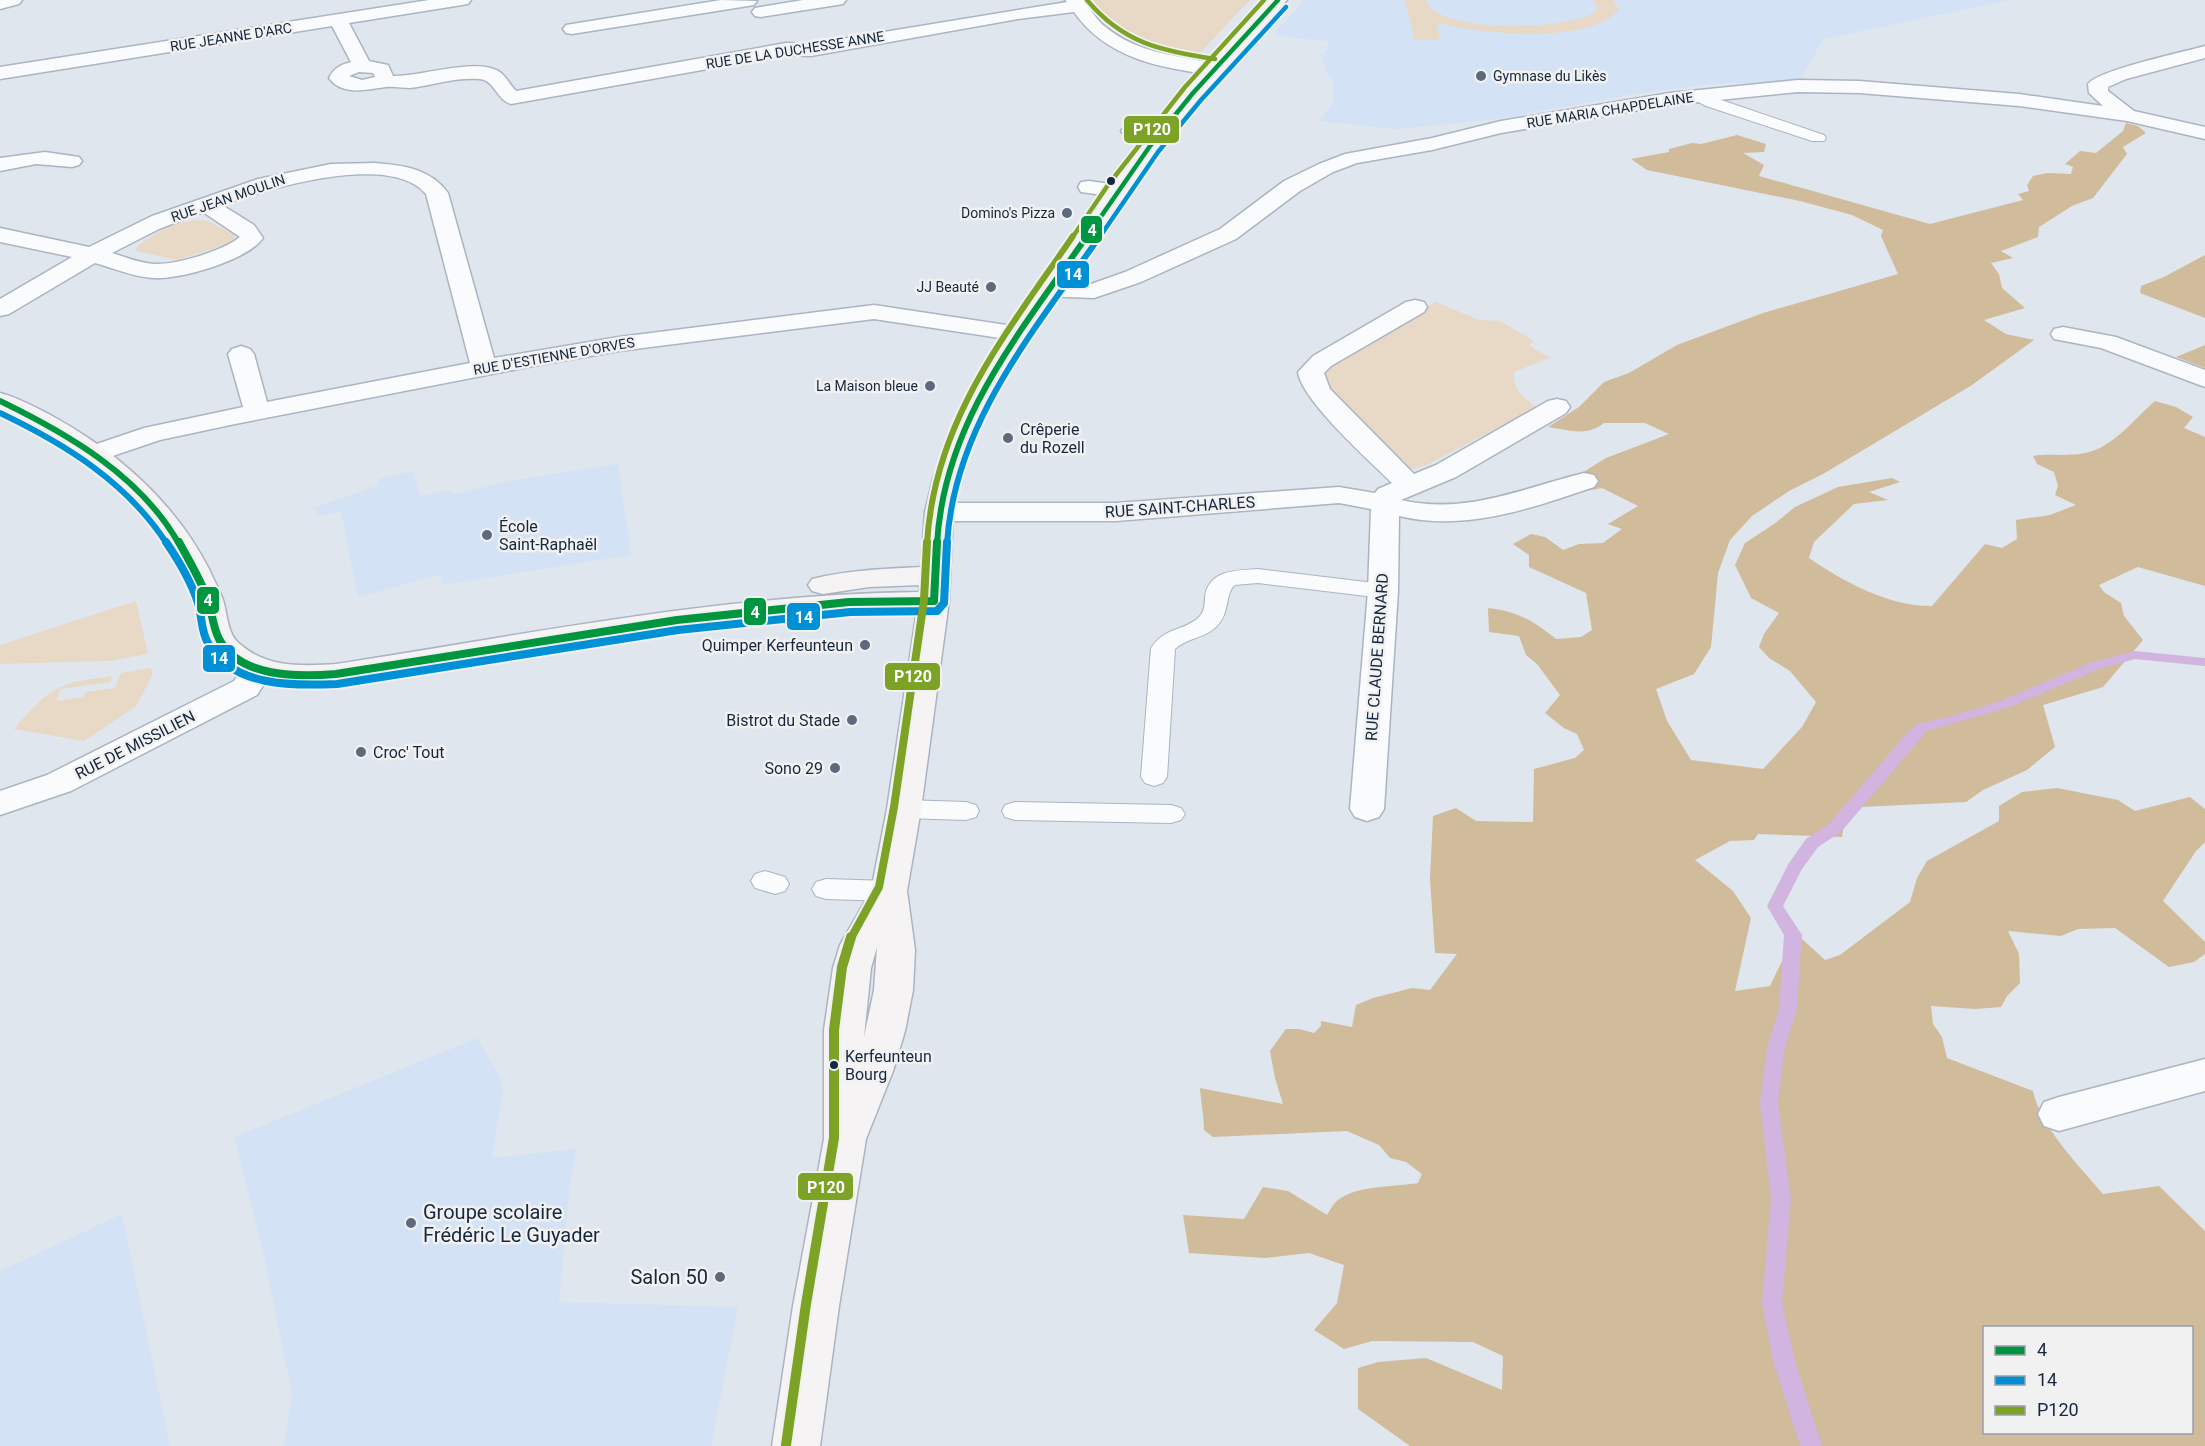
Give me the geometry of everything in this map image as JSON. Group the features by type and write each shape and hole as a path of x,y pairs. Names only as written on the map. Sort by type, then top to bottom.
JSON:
{"main road":[{"path":"796,1446 816,1306 845,1139 876,1064 885,1033 896,970 895,936 889,891 904,809 934,589 939,512 954,458 975,404 989,378 1118,191 1214,69 1278,0"},
{"path":"0,401 51,426 95,454 127,482 179,541 205,592 217,639 221,644 235,657 258,668 293,676 336,674 677,620 849,602 934,589"}],"street":[{"path":"0,4 13,0"},
{"name":"RUE JEANNE D'ARC","path":"0,73 462,0"},
{"path":"572,29 752,4 837,0"},
{"path":"1077,3 1099,31 1134,51 1166,62 1214,69"},
{"name":"RUE DE LA DUCHESSE ANNE","path":"382,81 408,82 472,72 486,73 494,77 511,98 783,38 811,50 1077,3"},
{"path":"752,4 783,38"},
{"path":"338,20 362,66"},
{"path":"2127,115 2099,93 2097,84 2119,75 2205,52"},
{"path":"362,66 381,69 385,76 382,81 358,86 348,84 339,78 341,72 362,66"},
{"name":"RUE MARIA CHAPDELAINE","path":"1049,291 1094,291 1133,278 1228,234 1292,186 1326,168 1352,158 1432,144 1501,127 1695,96 1798,86 1842,86 2000,98 2127,115 2205,133"},
{"path":"1131,130 1161,134"},
{"path":"0,165 43,157 72,160"},
{"name":"RUE JEAN MOULIN","path":"0,309 136,231 271,181 335,170 370,169 402,172 433,187 439,200 484,367"},
{"path":"1089,187 1118,191"},
{"path":"0,235 153,271 168,271 240,248 250,242 251,235 246,230 205,204"},
{"path":"1410,486 1319,393 1312,380 1311,372 1322,361 1415,307"},
{"name":"RUE D'ESTIENNE D'ORVES","path":"95,454 153,434 257,411 596,347 874,312 1019,334"},
{"path":"2063,334 2107,342 2205,379"},
{"path":"241,354 257,411"},
{"path":"1385,505 1388,495 1446,471 1557,407"},
{"name":"RUE SAINT-CHARLES","path":"939,512 1116,512 1339,495 1354,496 1385,505 1428,512 1486,511 1509,506 1584,481"},
{"name":"RUE CLAUDE BERNARD","path":"1367,809 1383,591 1385,505"},
{"name":"RUE DE MISSILIEN","path":"0,803 59,783 246,688 258,668"},
{"path":"2059,1114 2205,1075"}],"lane":[{"path":"1695,96 1711,104 1818,138"},
{"path":"1154,777 1163,648 1168,639 1207,623 1214,613 1221,584 1240,576 1258,576 1383,591"},
{"path":"904,809 966,810"},
{"path":"1014,811 1171,814"},
{"path":"826,889 889,891"}],"shaded area":[{"path":"1091,0 1250,0 1191,62 1141,48 1116,31"},
{"path":"1304,0 2010,0 1823,39 1800,81 1709,84 1634,94 1491,120 1396,129 1319,121 1333,103 1334,77 1328,76 1320,54 1324,54 1330,41 1274,34"},
{"path":"1405,0 1426,0 1436,11 1454,19 1505,26 1559,23 1581,18 1595,12 1597,6 1593,0 1613,0 1619,10 1603,21 1583,29 1558,33 1505,33 1437,23 1440,40 1415,40"},
{"path":"2126,123 2138,126 2146,133 2123,147 2127,154 2093,198 2072,206 2039,227 2038,237 2001,251 2013,258 1991,263 1999,274 2002,288 2025,308 1984,320 2006,334 2034,340 1972,385 1823,474 1789,491 1752,516 1730,540 1718,573 1711,647 1694,674 1656,689 1667,721 1691,760 1763,769 1802,727 1816,702 1790,671 1769,658 1759,647 1764,634 1779,613 1751,598 1735,565 1745,543 1795,507 1838,487 1892,478 1900,482 1869,492 1888,500 1854,504 1814,542 1809,558 1851,584 1867,591 1900,602 1932,606 1985,544 2002,548 2017,539 2016,520 2050,515 2076,505 2055,495 2058,486 2054,472 2037,464 2033,456 2079,454 2095,450 2123,432 2155,401 2176,407 2193,417 2184,428 2205,437 2205,586 2138,567 2099,585 2104,592 2121,603 2124,616 2143,640 2103,687 2043,705 2055,747 2027,770 1983,790 1966,802 1861,807 1844,824 1842,837 1758,834 1754,840 1730,841 1695,860 1733,891 1751,918 1735,991 1770,986 1781,963 1801,938 1825,960 1840,955 1910,902 1917,878 1927,861 1999,821 1999,806 2022,792 2057,788 2118,800 2135,811 2190,797 2205,809 2205,842 2196,851 2163,901 2205,942 2205,954 2194,962 2169,967 2115,928 2078,929 2061,936 2008,931 2019,954 2020,983 2007,996 2001,1007 1975,1009 1931,1006 1933,1024 1942,1037 1947,1058 2033,1091 2037,1104 2052,1132 2103,1194 2159,1186 2205,1231 2205,1446 1410,1446 1358,1409 1358,1368 1378,1362 1426,1358 1502,1390 1503,1356 1473,1342 1372,1341 1344,1349 1314,1330 1337,1303 1344,1265 1309,1253 1265,1258 1189,1253 1183,1215 1244,1219 1263,1187 1288,1191 1327,1215 1337,1201 1346,1195 1366,1189 1418,1183 1422,1174 1406,1162 1390,1158 1379,1145 1347,1131 1213,1137 1204,1130 1200,1088 1283,1104 1270,1051 1286,1029 1299,1029 1314,1033 1321,1026 1321,1021 1352,1027 1356,1005 1412,988 1430,990 1457,954 1435,953 1430,879 1433,816 1456,808 1476,821 1533,822 1534,769 1575,758 1584,750 1577,734 1564,728 1545,713 1560,695 1537,664 1526,655 1519,636 1489,632 1488,608 1525,618 1556,639 1581,637 1592,630 1586,593 1529,567 1529,555 1513,544 1531,534 1545,537 1563,550 1579,544 1603,543 1622,529 1608,524 1638,506 1602,488 1575,493 1569,481 1606,458 1669,434 1645,423 1604,423 1584,431 1548,427 1579,407 1604,382 1629,373 1677,345 1763,313 1898,274 1881,236 1883,230 1852,215 1800,201 1647,170 1631,159 1669,152 1669,149 1692,143 1701,144 1737,135 1766,144 1764,152 1743,153 1764,165 1759,176 1930,224 2023,200 2018,194 2029,191 2027,185 2033,176 2048,173 2071,174 2073,167 2065,164 2080,151 2096,153 2123,131"},
{"path":"202,220 234,235 234,242 176,260 136,251 136,248 143,242 166,228"},
{"path":"2205,255 2205,318 2140,293 2141,286 2164,277"},
{"path":"1436,302 1479,320 1500,321 1534,341 1529,345 1550,358 1514,372 1517,388 1537,407 1427,465 1408,470 1341,408 1321,375 1341,356 1356,346"},
{"path":"2205,345 2205,368 2176,357"},
{"name":"École Saint-Raphaël","path":"618,464 631,555 441,585 442,574 358,597 341,511 317,516 314,508 379,485 378,479 413,471 420,496 447,490 458,494 508,481"},
{"path":"136,601 148,654 109,661 0,664 0,645"},
{"path":"150,668 153,674 136,706 84,741 14,729 37,704 56,689 78,682 112,676 110,682 60,689 57,701 83,697 87,692 115,688 121,673"},
{"name":"Groupe scolaire Frédéric Le Guyader","path":"478,1038 499,1076 503,1091 492,1158 576,1149 570,1185 559,1302 738,1307 711,1446 284,1446 292,1394 265,1260 234,1137"},
{"path":"122,1214 170,1446 0,1446 0,1271"}],"waterway":[{"path":"1811,1446 1784,1361 1772,1303 1781,1199 1769,1103 1776,1047 1788,1009 1793,935 1775,906 1795,867 1812,843 1835,828 1911,737 1922,727 1951,721 2005,704 2097,665 2135,655 2205,662"}],"transit line":[{"name":"P120","path":"1087,0 1100,15 1128,37 1160,49 1215,59"},
{"name":"P120","path":"786,1445 806,1304 834,1138 834,1030 842,967 849,941 879,887 894,807 924,600 929,510 937,476 956,422 980,372 1108,185 1185,87 1264,0"},
{"name":"4","path":"0,401 57,430 84,447 134,487 156,510 175,536 191,564 207,597 216,632 223,645 239,660 279,673 336,674 677,620 849,602 934,601 939,512 947,479 965,427 989,378 1150,146 1193,93 1278,0"},
{"name":"14","path":"0,413 68,449 110,479 129,497 162,536 183,569 195,595 204,635 218,658 248,676 266,681 303,685 337,684 678,630 850,612 937,611 944,603 949,514 957,482 975,431 998,383 1158,152 1201,100 1286,7"}],"place":[{"name":"Gymnase du Likès","path":"1481,76"},
{"name":"Domino's Pizza","path":"1067,213"},
{"name":"JJ Beauté","path":"991,287"},
{"name":"La Maison bleue","path":"930,386"},
{"name":"Crêperie du Rozell","path":"1008,438"},
{"name":"École Saint-Raphaël","path":"487,535"},
{"name":"Quimper Kerfeunteun","path":"865,645"},
{"name":"Bistrot du Stade","path":"852,720"},
{"name":"Croc' Tout","path":"361,752"},
{"name":"Sono 29","path":"835,768"},
{"name":"Kerfeunteun Bourg","path":"834,1065"},
{"name":"Groupe scolaire Frédéric Le Guyader","path":"411,1223"},
{"name":"Salon 50","path":"720,1277"}]}
